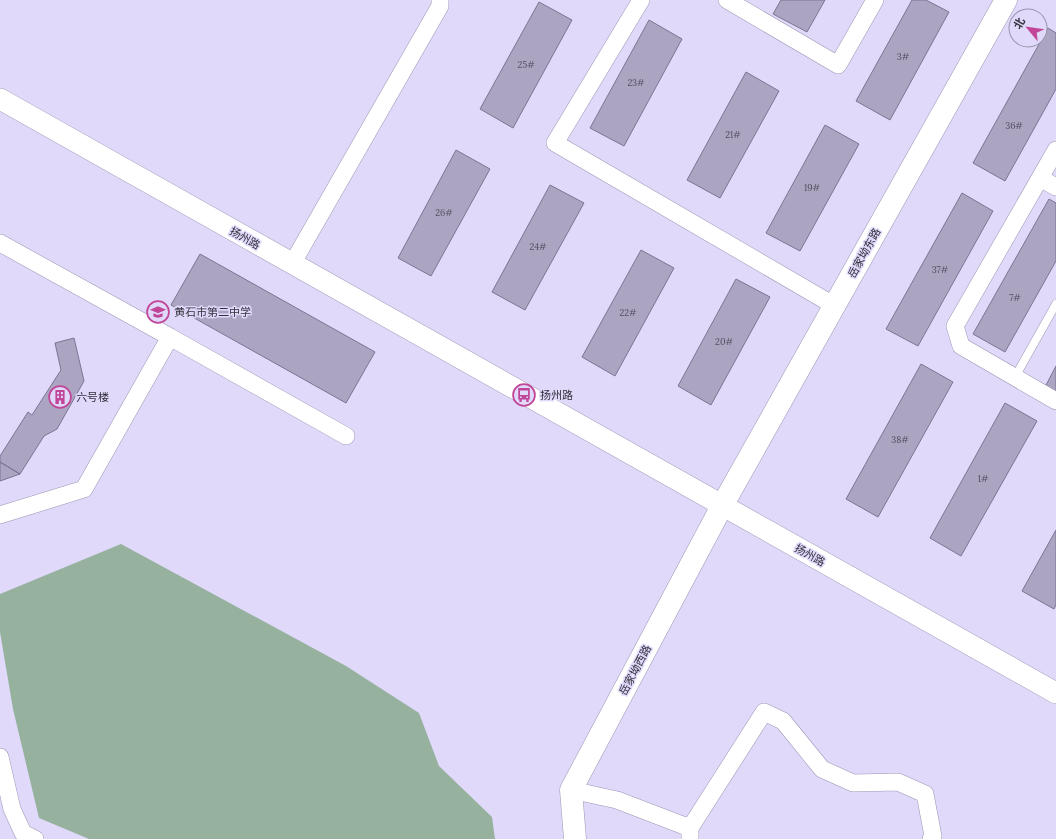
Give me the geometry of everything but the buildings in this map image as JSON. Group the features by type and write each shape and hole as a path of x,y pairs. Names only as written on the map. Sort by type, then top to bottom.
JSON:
{"main road":[{"name":"岳家坳东路","path":"722,506 1006,0"},
{"name":"岳家坳西路","path":"571,790 722,506"},
{"path":"571,790 575,839"}],"street":[{"path":"292,264 440,6 440,0"},
{"path":"641,0 555,143 835,306"},
{"path":"727,0 838,65 875,0"},
{"name":"扬州路","path":"0,99 1056,693"},
{"path":"1056,150 955,326 961,346 1056,401"},
{"path":"1040,178 1056,187"},
{"path":"0,243 346,436"},
{"path":"0,515 84,489 170,337"},
{"path":"571,790 617,800 690,834 764,712 783,722 822,769 853,782 898,782 925,794 934,836 931,839"},
{"path":"0,757 12,809 23,833 35,839"}],"lane":[{"path":"1015,377 1056,304"}],"green space":[{"path":"121,544 346,666 419,713 439,766 492,817 495,839 89,839 39,818 13,709 0,632 0,594"}],"place":[{"name":"黄石市第二中学","path":"158,312"},
{"name":"扬州路","path":"524,395"},
{"name":"六号楼","path":"60,397"}]}
